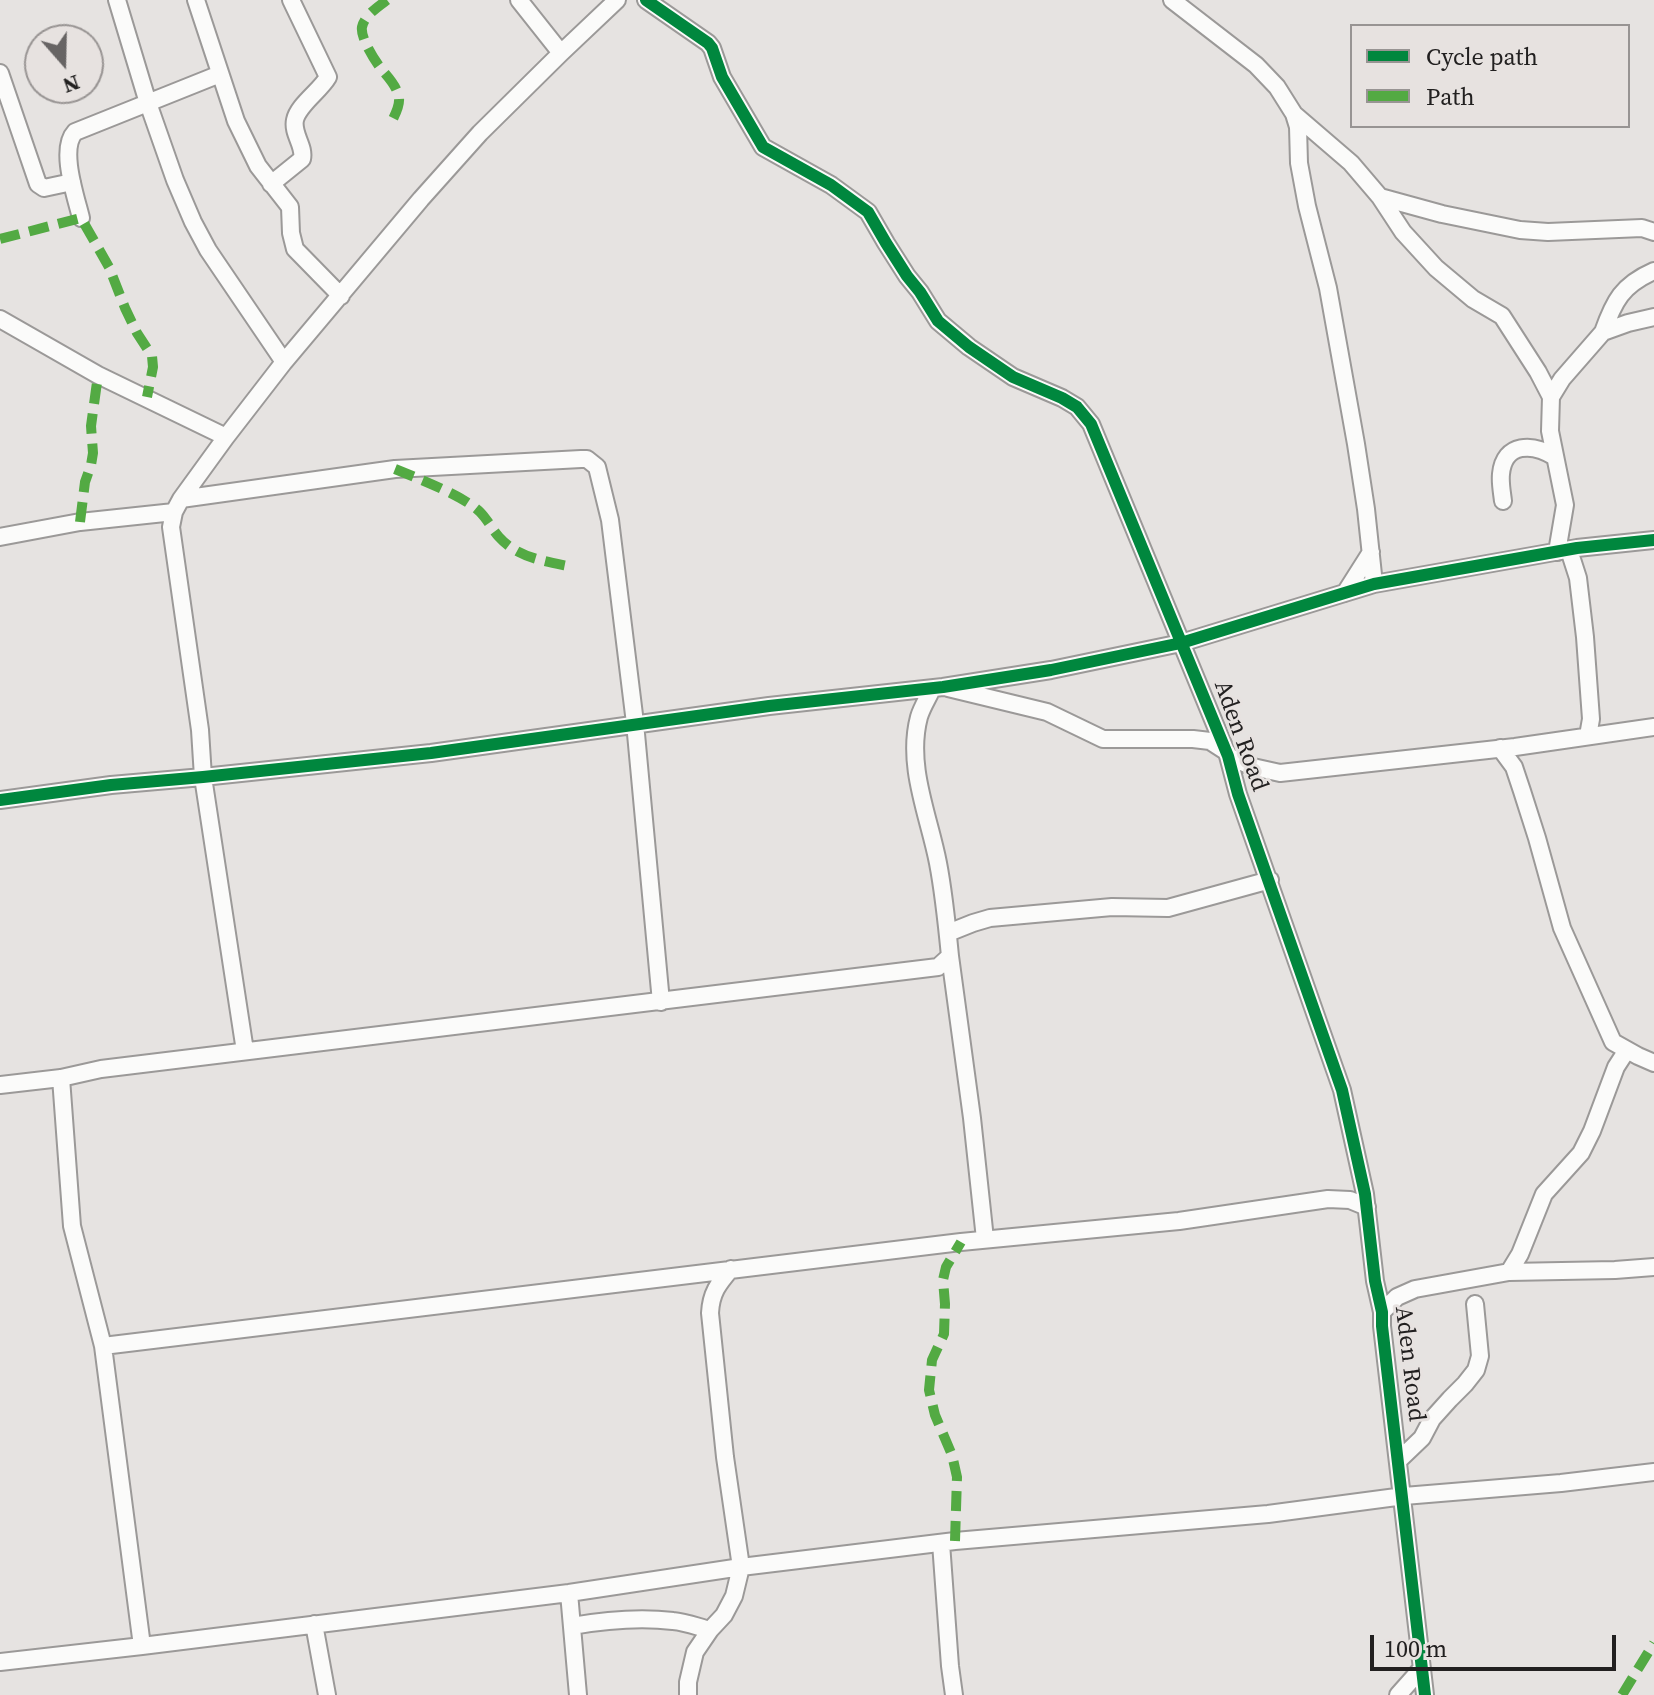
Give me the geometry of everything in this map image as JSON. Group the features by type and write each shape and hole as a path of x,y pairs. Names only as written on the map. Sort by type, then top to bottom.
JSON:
{"street":[{"path":"117,0 148,103 193,222 208,250 284,362"},
{"path":"196,0 236,121 258,166 290,207 295,249 341,296"},
{"path":"271,184 302,159 304,155 295,129 295,119 328,77 291,0"},
{"path":"519,0 561,53"},
{"path":"245,1051 203,777 200,730 171,527 178,505 284,362 421,199 561,53 617,0"},
{"name":"Aden Road","path":"646,0 712,48 722,77 763,147 831,185 868,212 938,321 1013,377 1077,407 1091,424 1228,754 1238,794 1342,1090 1365,1194 1375,1281 1382,1312 1425,1695"},
{"path":"1172,0 1256,65 1277,87 1294,114 1307,206 1328,288 1356,444 1374,584"},
{"path":"0,73 38,184 44,188 72,182"},
{"path":"81,218 72,182 69,138 75,132 220,74"},
{"path":"1294,114 1351,163 1380,197 1403,232 1436,268 1473,299 1502,316 1551,397 1550,431 1565,505 1563,551 1578,578 1585,637 1591,719 1588,736"},
{"path":"1380,197 1520,230 1548,232 1642,228 1654,232"},
{"path":"1551,397 1562,379 1603,332 1617,297 1629,284 1654,271"},
{"path":"1603,332 1654,317"},
{"path":"0,319 98,375 226,437"},
{"path":"1503,501 1501,473 1505,460 1515,451 1533,447 1555,457"},
{"path":"0,537 395,469 587,459 593,463 600,476 610,520 635,723 661,1002"},
{"path":"0,800 111,785 431,753 635,723 938,688 1051,670 1181,643 1374,584 1563,551 1654,540"},
{"path":"1345,593 1371,552"},
{"path":"938,688 1047,712 1103,739 1181,738 1210,741 1253,767 1280,773"},
{"path":"938,688 920,714 915,739 918,777 938,862 985,1239"},
{"path":"1238,794 1249,782 1280,773 1654,727"},
{"path":"1500,748 1514,767 1562,928 1613,1042 1654,1063"},
{"path":"948,933 990,918 1112,907 1168,908 1270,880"},
{"path":"0,1085 61,1078 101,1069 938,967 950,956"},
{"path":"1509,1272 1520,1254 1544,1194 1581,1153 1616,1067 1627,1050"},
{"path":"61,1078 72,1226 103,1346 142,1646"},
{"path":"103,1346 985,1239 1179,1221 1328,1199 1350,1200 1367,1207"},
{"path":"1382,1312 1397,1297 1415,1289 1509,1272 1654,1267"},
{"path":"688,1695 695,1652 724,1615 734,1596 741,1567 725,1457 710,1313 711,1297 731,1269"},
{"path":"1399,1460 1422,1438 1432,1419 1476,1370 1480,1341 1475,1304"},
{"path":"0,1662 569,1593 741,1567 941,1543 1268,1514 1404,1496 1654,1472"},
{"path":"941,1543 954,1695"},
{"path":"569,1593 578,1695"},
{"path":"572,1626 605,1620 645,1620 676,1621 710,1630"},
{"path":"314,1624 327,1695"},
{"path":"1398,1695 1422,1668"}],"marked path":[{"path":"387,0 366,19 362,32 366,44 398,94 396,113 389,127"},
{"path":"0,239 81,218 109,267 137,333 152,356 147,397"},
{"path":"80,522 85,482 93,453 91,426 98,375"},
{"path":"395,469 473,506 499,537 514,549 531,557 568,566"},
{"path":"955,1541 957,1477 929,1390 932,1360 944,1334 943,1280 946,1267 961,1242"},
{"path":"1622,1695 1654,1643"}],"cycle path":[{"path":"646,0 712,48 722,77 763,147 831,185 868,212 938,321 1013,377 1077,407 1091,424 1228,756 1238,794 1342,1090 1365,1194 1375,1281 1382,1312 1425,1695"},
{"path":"0,800 111,785 431,753 769,706 943,687 1051,670 1181,643 1374,584 1577,548 1654,540"}]}
